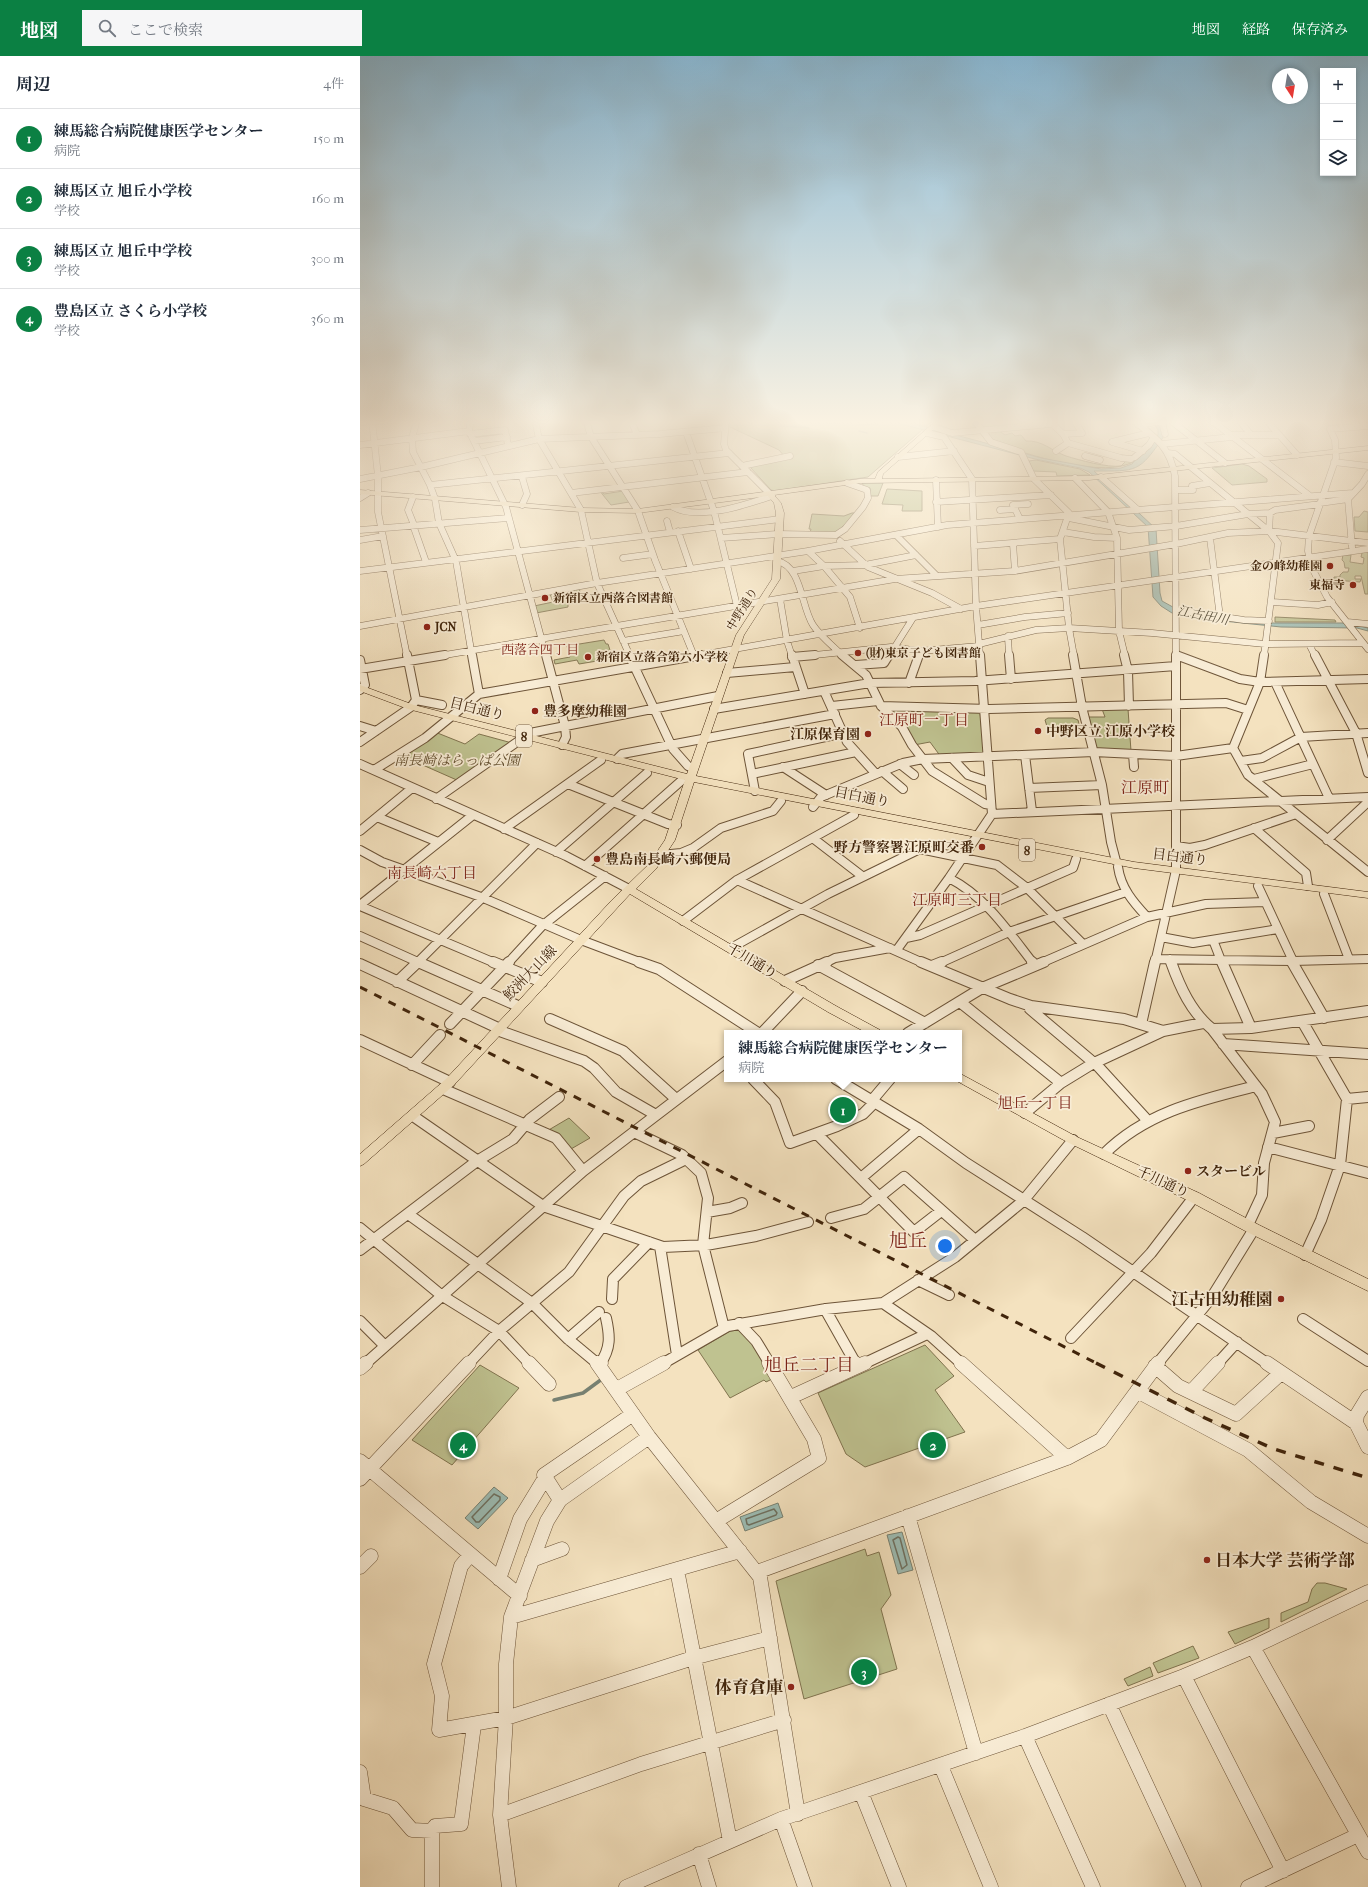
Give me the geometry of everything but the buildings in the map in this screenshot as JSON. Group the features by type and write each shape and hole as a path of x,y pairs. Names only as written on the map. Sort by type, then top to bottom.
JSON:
{"main road":[{"path":"517,505 581,510 638,511 675,510 695,505"},
{"name":"中野通り","path":"687,781 704,738 740,635 776,579 780,518 780,510 777,505"},
{"name":"目白通り","path":"360,690 380,702 411,706 448,719 526,736 617,759 687,781 755,791 854,816 977,837 1076,860 1117,864"},
{"name":"目白通り","path":"526,736 647,773 781,801 814,805 1117,864 1258,886 1368,900"},
{"name":"鮫洲大山線","path":"360,1161 446,1086 518,1006 629,889 648,872 661,855 677,825 687,781"},
{"name":"目白通り","path":"1175,873 1308,886 1368,895"},
{"name":"千川通り","path":"629,889 871,1030"},
{"name":"千川通り","path":"962,1079 1073,1140 1194,1197 1305,1255 1368,1285"}],"street":[{"path":"378,505 381,528 409,661 411,706"},
{"path":"410,505 408,510 426,562"},
{"path":"435,505 439,523 455,559 479,694"},
{"path":"505,505 565,726 566,737 562,745"},
{"path":"578,505 581,510 597,584 671,745 681,759 688,766 693,768"},
{"path":"634,505 638,511 645,535 695,657"},
{"path":"712,505 737,606"},
{"path":"675,510 698,512 731,505"},
{"path":"721,538 778,534 836,535 845,530 863,505"},
{"path":"936,505 938,527"},
{"path":"785,981 818,965 844,956 893,950 906,938 992,814 976,606 973,505"},
{"path":"1013,505 1020,519"},
{"path":"1062,505 1069,513 1069,517 1060,539 1069,628 1082,707 1102,785 1111,842 1118,874 1126,892 1147,916"},
{"path":"1102,505 1108,512 1117,538 1119,631 1128,670 1130,706"},
{"path":"1129,505 1134,510"},
{"path":"360,626 690,569 777,559 808,551 938,527 1194,505"},
{"path":"1238,505 1270,532 1278,543 1272,602 1260,682 1233,748 1248,775 1368,872"},
{"path":"1281,505 1286,509"},
{"path":"1069,517 1129,530 1176,526 1306,505"},
{"path":"1319,505 1309,536 1308,558 1316,578 1332,602 1368,649"},
{"path":"1349,505 1352,551"},
{"path":"1141,1024 1175,873 1176,507"},
{"path":"1000,510 1015,509"},
{"path":"1270,512 1270,532"},
{"path":"360,530 508,518"},
{"path":"360,571 780,518"},
{"path":"667,522 670,532"},
{"path":"678,531 690,569"},
{"path":"1063,532 1117,538"},
{"path":"361,669 895,579 1015,571 1154,548 1210,538 1228,533 1270,532 1368,543"},
{"path":"836,535 842,545 865,565 895,579 932,593 961,609"},
{"path":"896,535 937,576"},
{"path":"360,540 383,536"},
{"path":"1210,538 1220,617"},
{"path":"974,546 1060,539"},
{"path":"1013,544 1015,571"},
{"path":"374,770 425,738 479,694 787,641 976,606 1368,549"},
{"path":"808,551 824,566 850,598 860,628"},
{"path":"623,558 653,554"},
{"path":"793,571 824,566 865,565 916,555"},
{"path":"777,559 793,571 812,621 838,651 866,674 879,704 902,727 912,745 932,771 985,804 991,805"},
{"path":"780,599 787,641 805,694"},
{"path":"1272,602 1318,605 1332,602"},
{"path":"1176,612 1269,624"},
{"path":"978,625 1025,617 1068,613"},
{"path":"1025,617 1036,630"},
{"path":"856,665 884,663 913,618"},
{"path":"1349,625 1368,624"},
{"path":"792,657 838,651 895,647 920,651 979,645 1008,636 1036,630 1069,628 1176,635 1265,644 1363,643"},
{"path":"624,641 684,631"},
{"path":"1008,636 1012,679"},
{"path":"1309,644 1356,733 1368,773"},
{"path":"909,682 920,651"},
{"path":"1176,655 1240,679 1260,682 1368,679"},
{"path":"360,660 361,669 366,682 360,690"},
{"path":"714,709 745,705 772,698 870,683 981,681 1176,666"},
{"path":"727,673 795,667"},
{"path":"1275,682 1330,798"},
{"path":"824,691 847,742 879,772 903,789"},
{"path":"436,799 526,736 565,726 718,696"},
{"path":"832,706 879,704 984,709 1226,703 1248,710"},
{"path":"360,742 411,706 442,705"},
{"path":"617,759 622,754 835,714"},
{"path":"360,726 376,731"},
{"path":"755,791 748,754 844,733"},
{"path":"1241,761 1262,758 1301,737 1368,733"},
{"path":"814,805 820,797 879,772 900,764 923,759 1094,752 1176,756 1233,748"},
{"path":"752,774 856,752"},
{"path":"1133,754 1134,767"},
{"path":"1026,755 1032,811"},
{"path":"952,758 964,774 978,780 989,782"},
{"path":"504,829 601,760"},
{"path":"360,764 537,843 606,876 629,889"},
{"path":"900,764 914,775"},
{"path":"1254,780 1313,764"},
{"path":"783,767 826,795"},
{"path":"556,852 647,773"},
{"path":"585,866 643,814 687,781"},
{"path":"568,784 668,824 677,825"},
{"path":"1029,788 1102,785"},
{"path":"360,831 412,788"},
{"path":"992,814 1368,797"},
{"path":"661,855 681,853 693,848 721,828 773,811 781,801"},
{"path":"1327,840 1368,802"},
{"path":"1176,846 1190,848 1205,845 1296,814"},
{"path":"473,815 404,869 360,906 542,982"},
{"path":"683,921 737,880 854,816"},
{"path":"377,817 438,842"},
{"path":"1254,828 1306,873 1308,886"},
{"path":"814,839 862,876"},
{"path":"397,982 537,843"},
{"path":"731,948 862,876 920,849 962,859 997,865 1026,888 1083,944"},
{"path":"360,850 382,862 481,898 581,940 659,969 753,1030"},
{"path":"906,938 920,935 1073,868 1076,860"},
{"path":"450,1024 544,925 606,876"},
{"path":"949,878 957,881 987,906 1035,965"},
{"path":"737,880 893,950 982,988 1031,1006 1124,1019 1163,1031"},
{"path":"1258,886 1292,961 1324,1018"},
{"path":"932,966 1009,932 1055,915 1126,892"},
{"path":"1324,894 1349,959"},
{"path":"913,1030 982,988 1147,916 1206,904 1265,902"},
{"path":"1161,937 1193,943 1278,929"},
{"path":"360,936 518,1006"},
{"path":"1213,940 1233,990 1251,1028"},
{"path":"1155,959 1292,961 1368,959"},
{"path":"757,1572 1066,1458 1101,1440 1155,1366 1198,1316 1212,1297 1251,1227 1262,1195 1264,1163 1268,1146 1274,1133 1275,1122 1262,1094 1212,1030 1203,1023 1181,987 1170,959"},
{"path":"360,964 497,1029 584,1061 594,1068 616,1092 656,1114"},
{"path":"818,965 925,1023"},
{"path":"765,1030 802,991"},
{"path":"960,1002 1062,1084"},
{"path":"1031,1006 1030,1009 1095,1063 1148,1121"},
{"path":"1212,1030 1251,1028 1368,1011"},
{"path":"550,1019 623,1051 676,1099"},
{"path":"1302,1021 1347,1099 1340,1165 1321,1220 1305,1255"},
{"path":"1025,1113 1062,1084 1095,1063 1163,1031 1203,1023"},
{"path":"412,1065 440,1035"},
{"path":"360,1040 412,1065 446,1086 556,1138 583,1171"},
{"path":"1223,1044 1368,1054"},
{"path":"360,1368 583,1171 724,1063"},
{"path":"756,1082 775,1102 790,1143 817,1134 863,1114 872,1105 874,1098 887,1082"},
{"path":"841,1082 874,1101 966,1163 1082,1236 1356,1423 1368,1447"},
{"path":"1104,1154 1124,1135 1148,1121 1206,1098 1256,1086"},
{"path":"360,1250 477,1161 512,1139 526,1124 559,1096"},
{"path":"1347,1099 1368,1097"},
{"path":"413,1116 543,1206 660,1246 703,1245 756,1236 808,1222"},
{"path":"1274,1133 1309,1126"},
{"path":"861,1178 919,1130"},
{"path":"634,1132 682,1155 701,1173 708,1198 703,1245 724,1328"},
{"path":"817,1134 914,1232 941,1211"},
{"path":"617,1389 724,1328 740,1323 825,1309 883,1303 955,1257 1024,1200 1073,1140"},
{"path":"1268,1146 1368,1173"},
{"path":"365,1475 499,1331 569,1272 624,1196 641,1181 686,1159"},
{"path":"831,1218 864,1209 904,1177 975,1240"},
{"path":"1070,1338 1151,1253 1194,1197"},
{"path":"707,1212 742,1203"},
{"path":"408,1214 532,1303 568,1339 599,1365 649,1437 757,1572 760,1577 798,1814"},
{"path":"360,1228 441,1295 499,1331 549,1384"},
{"path":"612,1299 613,1279 649,1242"},
{"path":"660,1246 677,1355"},
{"path":"918,1280 949,1295"},
{"path":"883,1303 911,1321 975,1374 1066,1458"},
{"path":"825,1309 857,1366"},
{"path":"568,1339 603,1315 610,1336 610,1349 599,1365"},
{"path":"1303,1319 1368,1361"},
{"path":"360,1321 385,1346"},
{"path":"716,1521 819,1458 814,1439 791,1397 756,1341 740,1323"},
{"path":"791,1397 927,1334"},
{"path":"1192,1392 1237,1342"},
{"path":"1155,1366 1178,1386 1236,1414 1281,1373"},
{"path":"1137,1391 1248,1450 1312,1502 1368,1536"},
{"path":"1356,1423 1357,1415 1368,1397"},
{"path":"499,1579 520,1519 545,1478 544,1475 633,1414"},
{"path":"509,1887 500,1815 506,1718 506,1664 511,1617 547,1521 560,1500 649,1437"},
{"path":"360,1461 365,1475 470,1555 520,1596"},
{"path":"545,1478 560,1500"},
{"path":"908,1516 976,1753"},
{"path":"532,1560 562,1549"},
{"path":"511,1617 677,1570 740,1550"},
{"path":"470,1555 461,1566 434,1664 442,1696 439,1730 474,1725 506,1718 693,1658 770,1638"},
{"path":"360,1567 371,1556"},
{"path":"677,1570 709,1741 730,1841"},
{"path":"626,1887 782,1819 941,1766 1184,1676 1253,1647 1368,1592"},
{"path":"1253,1647 1368,1852"},
{"path":"1184,1676 1283,1871"},
{"path":"1109,1704 1194,1887"},
{"path":"500,1815 581,1785 709,1741 784,1720"},
{"path":"432,1887 432,1831 435,1826 461,1824 474,1725"},
{"path":"1025,1736 1093,1887"},
{"path":"941,1766 992,1887"},
{"path":"360,1772 364,1802 393,1808 412,1830 432,1831"},
{"path":"862,1792 899,1887"},
{"path":"782,1819 805,1887"},
{"path":"1248,1887 1358,1835"},
{"path":"699,1854 709,1887"}],"green space":[{"path":"903,505 922,505 922,511 902,511"},
{"path":"1364,511 1368,512 1368,532 1355,531 1354,517 1359,517"},
{"path":"857,513 835,534 810,533 811,529 809,529 812,514 844,516"},
{"path":"1368,551 1368,594 1365,594 1361,576 1355,576 1355,579 1361,579 1360,582 1334,580 1334,577 1340,577 1343,572 1348,572 1349,568 1345,568 1342,560 1343,555 1351,555 1350,562 1363,564 1364,558 1361,557 1361,552"},
{"path":"579,589 584,601 568,604 568,607 536,613 534,606 553,602 550,594"},
{"path":"1275,617 1335,620 1336,622 1275,622"},
{"path":"604,640 606,644 608,644 610,650 606,651 609,659 579,664 577,660 555,664 554,660 570,657 567,646"},
{"path":"887,708 980,711 984,755 941,757 930,742 914,745 907,727"},
{"path":"1102,709 1128,709 1131,751 1096,749 1089,717 1105,717"},
{"path":"1048,718 1073,718 1078,720 1081,732 1049,733 1045,720"},
{"name":"南長崎はらっぱ公園","path":"435,732 465,744 479,734 512,743 459,781 400,755"},
{"path":"569,1118 590,1138 571,1149 547,1131"},
{"path":"738,1330 754,1345 774,1378 766,1382 764,1380 730,1398 698,1350 730,1331"},
{"path":"925,1345 954,1376 935,1390 965,1432 865,1467 846,1454 818,1393"},
{"path":"480,1365 519,1388 452,1465 412,1440"},
{"path":"865,1549 867,1556 879,1552 891,1595 881,1609 897,1669 804,1699 776,1581"},
{"path":"1317,1583 1325,1583 1347,1589 1281,1622 1281,1613 1308,1602 1312,1589"},
{"path":"1269,1618 1269,1628 1235,1644 1228,1632"},
{"path":"1193,1646 1199,1658 1158,1673 1153,1663"},
{"path":"1150,1667 1153,1676 1128,1686 1124,1679"}],"water":[{"name":"江古田川","path":"1125,505 1131,505 1156,529 1160,593 1162,601 1180,611 1268,623 1344,623 1368,628 1368,631 1357,628 1281,627 1194,618 1172,613 1161,606 1153,597 1148,527"},
{"path":"494,1487 508,1498 478,1529 465,1518"},
{"path":"778,1503 783,1517 745,1531 740,1517"},
{"path":"902,1532 913,1570 898,1574 887,1535"}],"waterway":[{"path":"554,1400 583,1393 602,1379"}],"railway":[{"path":"360,987 1098,1364"},
{"path":"1096,1363 1205,1418 1274,1449 1368,1478"}],"place":[{"name":"金の峰幼稚園","path":"1330,566"},
{"name":"東福寺","path":"1353,585"},
{"name":"新宿区立西落合図書館","path":"545,598"},
{"name":"JCN","path":"427,627"},
{"name":"(財)東京子ども図書館","path":"858,653"},
{"name":"新宿区立落合第六小学校","path":"588,657"},
{"name":"豊多摩幼稚園","path":"535,711"},
{"name":"中野区立 江原小学校","path":"1038,731"},
{"name":"江原保育園","path":"868,734"},
{"name":"野方警察署江原町交番","path":"982,847"},
{"name":"豊島南長崎六郵便局","path":"597,859"},
{"name":"練馬総合病院健康医学センター","path":"843,1110"},
{"name":"スタービル","path":"1188,1171"},
{"name":"江古田幼稚園","path":"1281,1299"},
{"name":"豊島区立 さくら小学校","path":"463,1445"},
{"name":"練馬区立 旭丘小学校","path":"933,1445"},
{"name":"日本大学 芸術学部","path":"1207,1560"},
{"name":"練馬区立 旭丘中学校","path":"864,1672"},
{"name":"体育倉庫","path":"791,1687"}],"district":[{"name":"西落合四丁目","path":"540,649"},
{"name":"江原町一丁目","path":"924,720"},
{"name":"江原町","path":"1145,787"},
{"name":"南長崎六丁目","path":"432,873"},
{"name":"江原町三丁目","path":"957,900"},
{"name":"旭丘一丁目","path":"1035,1103"},
{"name":"旭丘","path":"908,1241"},
{"name":"旭丘二丁目","path":"809,1365"}]}
